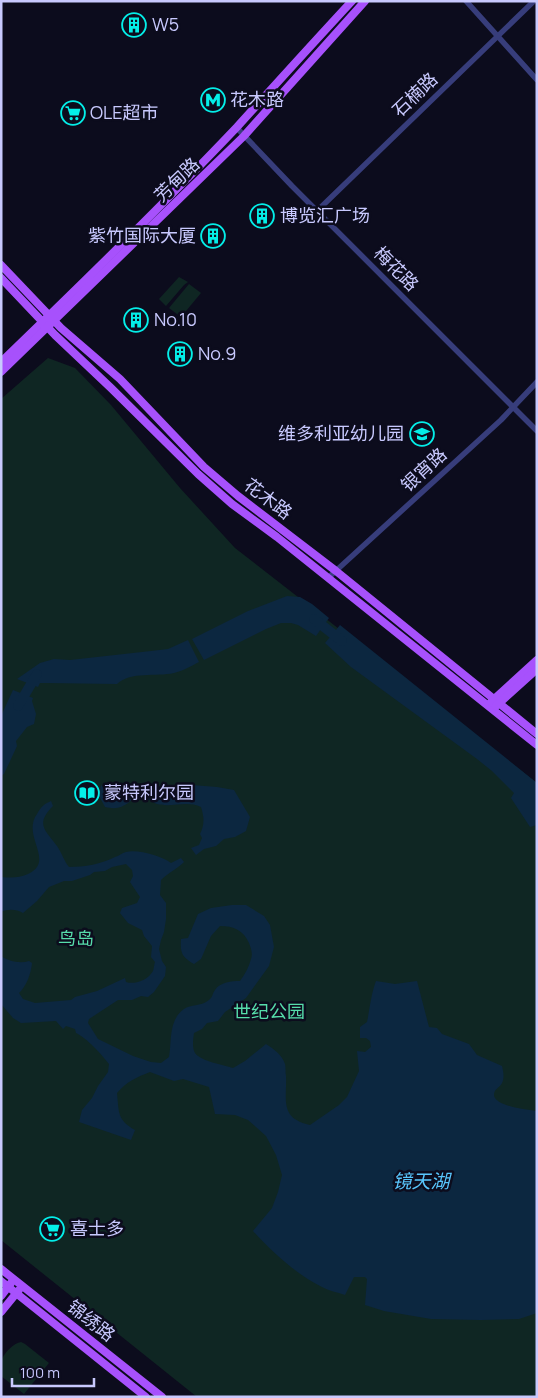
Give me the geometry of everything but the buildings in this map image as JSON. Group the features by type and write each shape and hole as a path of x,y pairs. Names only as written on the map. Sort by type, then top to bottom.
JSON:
{"main road":[{"name":"芳甸路","path":"52,318 84,282 236,128 352,1"},
{"name":"芳甸路","path":"1,372 52,318 244,136 365,1"},
{"name":"花木路","path":"1,265 61,328 120,379 204,467 238,496 336,571 493,704 537,745"},
{"name":"花木路","path":"1,278 45,325 198,474 232,504 493,704 537,734"},
{"name":"芳甸路","path":"1,362 45,325"},
{"path":"493,704 537,660"},
{"path":"493,704 537,669"},
{"name":"锦绣路","path":"1,1269 162,1397"},
{"path":"1,1296 14,1279"},
{"name":"锦绣路","path":"1,1281 146,1397"},
{"path":"1,1312 22,1286"}],"street":[{"path":"466,1 537,80"},
{"name":"石楠路","path":"318,211 534,1"},
{"name":"梅花路","path":"236,128 537,431"},
{"name":"银宵路","path":"328,578 513,408 537,382"}],"green space":[{"path":"179,277 188,282 166,306 159,299"},
{"path":"189,284 201,293 181,317 169,308"},
{"name":"世纪公园","path":"48,358 75,368 111,405 180,488 235,548 537,783 537,1397 197,1397 1,1240 1,399"},
{"path":"21,1342 49,1363 24,1394 1,1376 3,1356 13,1346"}],"water":[{"path":"287,596 300,597 329,618 316,636 298,625 281,623 204,660 192,639 248,611"},
{"path":"340,625 537,783 537,825 530,827 511,798 514,793 492,771 351,667 325,643"},
{"path":"188,640 199,662 174,673 129,677 117,684 40,683 38,687 17,679 40,663 54,659 70,660 168,649"},
{"path":"13,690 33,698 32,701 36,714 34,724 27,727 16,741 17,746 4,774 1,776 1,716"},
{"path":"101,785 111,792 117,786 159,789 170,786 192,785 234,790 250,817 246,831 235,837 224,839 216,846 204,849 196,855 191,848 199,845 202,838 200,834 203,827 201,807 190,804 163,805 148,799 134,798 121,807 105,807 99,796"},
{"name":"镜天湖","path":"51,801 53,806 44,818 44,827 69,867 99,863 131,851 150,854 171,863 181,858 184,862 161,880 160,895 166,903 166,919 159,949 162,961 166,967 165,976 154,992 148,997 141,996 132,1000 118,1000 89,1019 88,1023 98,1039 133,1056 151,1062 161,1063 169,1057 173,1025 179,1014 187,1007 202,1004 209,1000 220,985 240,981 248,968 252,955 249,943 244,935 230,927 220,926 211,936 201,959 194,964 183,954 181,939 188,938 198,914 211,908 246,905 264,916 270,925 274,947 269,966 246,998 225,1012 218,1021 207,1023 202,1029 194,1033 193,1049 202,1058 233,1068 266,1044 275,1050 285,1064 287,1107 293,1118 310,1125 339,1105 347,1097 359,1071 357,1051 365,1052 371,1047 370,1041 366,1038 360,1038 360,1027 367,1022 376,981 395,984 417,981 429,1027 437,1028 442,1034 469,1044 477,1055 502,1066 503,1079 495,1092 495,1099 512,1107 537,1111 537,1313 519,1319 431,1319 384,1311 365,1305 367,1279 365,1277 354,1277 345,1295 325,1288 303,1276 277,1255 253,1231 272,1208 278,1192 282,1175 276,1155 266,1136 248,1120 235,1115 215,1114 209,1087 183,1079 174,1081 150,1072 128,1083 117,1093 120,1115 125,1123 135,1130 131,1140 79,1122 82,1110 108,1072 109,1064 89,1043 76,1033 75,1029 66,1026 63,1029 56,1021 21,1023 13,1018 1,1004 1,956 14,962 29,961 32,963 28,980 19,993 23,999 35,1003 71,1000 125,978 126,982 130,983 141,981 151,974 155,962 151,957 152,946 142,930 128,923 120,913 122,908 137,903 140,897 130,882 133,876 132,870 126,864 49,887 23,913 12,910 1,912 1,877 12,878 21,876 36,869 39,855 33,831 33,822 41,808"}],"waterway":[{"path":"314,619 342,641"},
{"path":"18,706 37,674"}],"place":[{"name":"W5","path":"134,25"},
{"name":"花木路","path":"213,100"},
{"name":"OLE超市","path":"73,113"},
{"name":"博览汇广场","path":"262,216"},
{"name":"紫竹国际大厦","path":"213,236"},
{"name":"No.10","path":"136,320"},
{"name":"No.9","path":"180,354"},
{"name":"维多利亚幼儿园","path":"422,434"},
{"name":"蒙特利尔园","path":"87,793"},
{"name":"喜士多","path":"52,1229"}],"park label":[{"name":"鸟岛","path":"76,939"}]}
